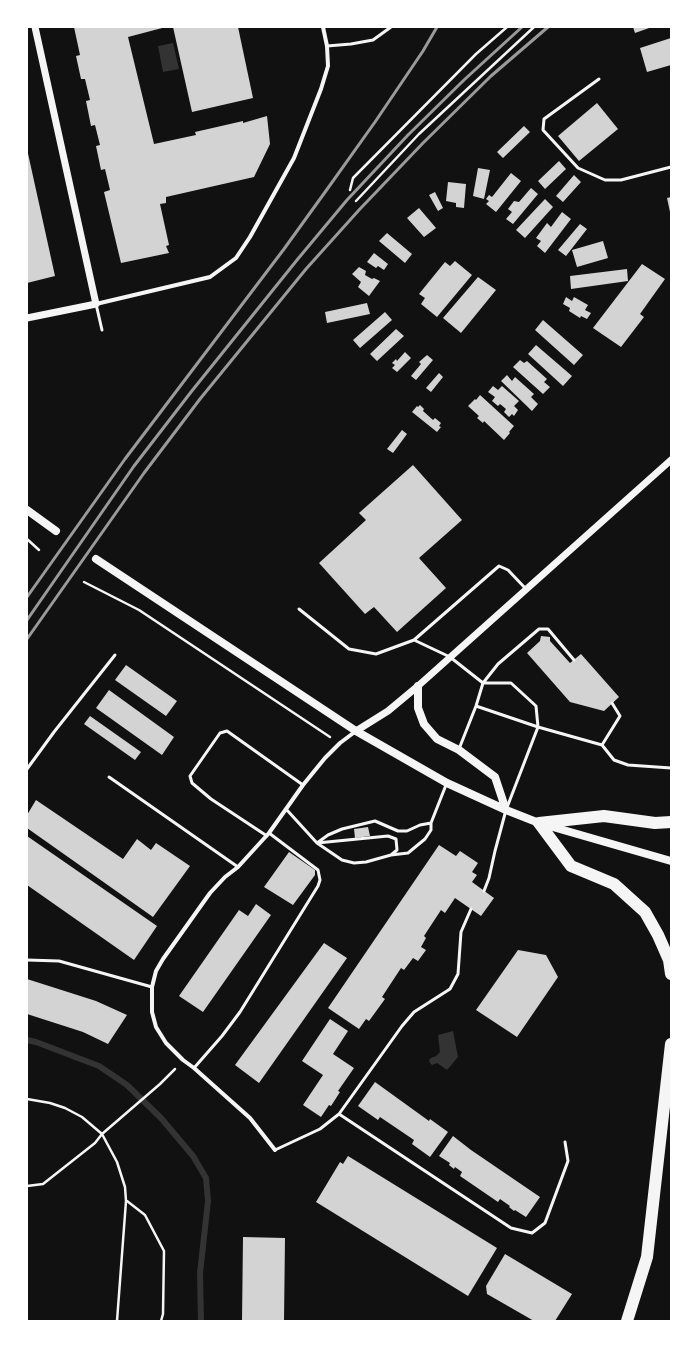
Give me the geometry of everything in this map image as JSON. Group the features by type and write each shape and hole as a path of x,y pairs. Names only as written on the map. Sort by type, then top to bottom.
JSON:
{"highway":[{"path":"539,823 604,816 656,823 671,822"},
{"path":"539,823 571,866 614,884 645,912 661,941 669,960 671,974"},
{"path":"627,1321 647,1257 671,1044"}],"main road":[{"path":"27,510 56,531"},
{"path":"96,559 356,731 447,783 506,810 539,823 671,861"},
{"path":"418,686 418,708 424,724 437,739 458,750 495,777 506,810"}],"street":[{"path":"35,27 96,304"},
{"path":"27,318 96,304 210,277 236,258 250,237 294,158 321,89 328,66 327,46 323,27"},
{"path":"275,1150 250,1118 183,1060 166,1043 156,1028 152,1012 152,987 156,971 210,892 238,866 268,834 303,785 325,758 340,743 388,711 418,686 671,460"}],"lane":[{"path":"327,46 373,40 391,27"},
{"path":"599,79 544,120 543,130 578,168 605,180 621,180 671,167"},
{"path":"96,304 102,330"},
{"path":"299,609 348,650 376,654 414,640 499,566 508,570 526,589"},
{"path":"458,750 476,706 483,684 498,664 539,629 548,629 574,660"},
{"path":"414,640 450,658 483,684 511,683 536,706 538,727 506,810 489,878 484,891"},
{"path":"27,769 54,732 115,655"},
{"path":"602,745 620,716 612,703"},
{"path":"476,706 538,727 602,745 614,760 628,765 671,768"},
{"path":"194,1068 222,1036 240,1012 318,886 320,876 318,870 314,866 268,834 211,799 192,783 190,776 220,732 227,731 303,785"},
{"path":"109,777 238,866"},
{"path":"286,809 317,843 342,860 354,863 366,862 391,855 408,853 425,839 431,830 431,823 447,783"},
{"path":"317,843 328,835 342,829 375,821 398,831 407,831 420,825 431,823"},
{"path":"317,843 388,836 396,839 397,850 391,855"},
{"path":"275,1150 320,1129 339,1114 402,1026 414,1012 450,989 458,974 461,932 471,909"},
{"path":"27,960 59,961 152,987"},
{"path":"339,1114 511,1228 532,1233 545,1223 568,1161 565,1142"}],"path":[{"path":"350,190 352,178 476,54 507,27"},
{"path":"356,201 419,134 534,27"},
{"path":"27,539 39,550"},
{"path":"84,582 139,610 340,743"},
{"path":"27,1186 43,1184 95,1143 102,1134 160,1084 183,1060"},
{"path":"27,1098 50,1102 82,1117 102,1134 117,1162 125,1186 126,1201 117,1321"},
{"path":"126,1201 145,1215 164,1251 163,1314 161,1321"}],"shaded area":[{"path":"173,43 179,69 163,72 158,46"},
{"path":"453,1031 458,1057 447,1070 437,1063 432,1065 429,1060 440,1052 438,1035"}],"building":[{"path":"74,27 166,27 128,37 154,144 196,135 195,132 243,121 243,123 267,116 270,144 254,177 166,197 166,203 160,204 169,245 166,246 169,253 121,263 104,192 110,190 105,169 101,170 96,146 100,145 95,125 91,126 86,101 90,100 85,79 81,79 76,56 80,55"},
{"path":"173,27 238,27 253,98 192,112"},
{"path":"633,27 652,27 635,33"},
{"path":"671,38 671,65 647,72 640,48"},
{"path":"597,103 618,129 579,161 558,136"},
{"path":"524,126 530,132 503,158 497,152"},
{"path":"27,149 55,276 27,283"},
{"path":"559,161 566,169 545,189 538,181"},
{"path":"478,168 490,170 484,199 473,196"},
{"path":"511,173 521,181 496,212 486,204 489,201 486,199 489,195 492,197"},
{"path":"574,175 581,182 563,202 556,196"},
{"path":"448,182 466,184 464,208 456,207 456,203 446,201"},
{"path":"531,188 538,194 513,224 506,219 512,212 508,209 514,201 519,202"},
{"path":"435,192 443,208 438,211 429,195"},
{"path":"671,197 671,212 670,212 667,198"},
{"path":"545,199 553,207 525,238 516,230"},
{"path":"419,208 436,228 424,237 407,218"},
{"path":"562,212 571,219 545,253 537,246 541,241 536,238 547,223 551,227"},
{"path":"580,224 587,229 566,256 558,250"},
{"path":"387,233 412,254 405,263 379,241"},
{"path":"603,241 608,258 577,267 572,250"},
{"path":"374,253 388,264 384,270 378,266 376,268 367,262"},
{"path":"455,261 472,275 437,317 421,304 425,298 419,294 445,262 450,266"},
{"path":"642,264 665,279 640,314 644,317 621,347 593,328"},
{"path":"359,267 366,271 365,275 380,281 369,296 358,287 361,282 352,274"},
{"path":"627,269 628,281 571,289 570,276"},
{"path":"478,277 496,290 461,333 443,318"},
{"path":"566,297 572,301 574,297 588,305 585,310 591,313 587,319 581,316 580,318 569,311 570,308 563,304"},
{"path":"367,303 370,314 327,323 325,312"},
{"path":"385,312 392,320 360,348 353,340"},
{"path":"543,320 583,355 574,365 535,330"},
{"path":"396,329 404,336 377,361 370,354"},
{"path":"536,345 572,376 563,386 528,354"},
{"path":"405,352 411,358 397,372 392,368 395,365 392,363 396,359 397,361"},
{"path":"427,355 433,360 416,380 411,376 421,364 419,362"},
{"path":"520,360 524,363 527,361 547,379 544,382 550,387 543,394 513,367"},
{"path":"439,373 443,377 431,392 426,388"},
{"path":"507,375 512,381 515,377 534,394 531,397 538,404 532,411 501,381"},
{"path":"493,386 498,390 502,386 519,401 514,406 518,410 514,416 512,414 509,417 504,412 506,409 500,404 498,406 492,401 495,397 488,392"},
{"path":"480,395 514,426 504,440 484,421 483,423 477,418 479,416 468,406"},
{"path":"420,405 424,409 423,411 433,420 435,418 441,423 439,426 441,427 437,432 412,412 417,406 418,407"},
{"path":"402,430 407,434 393,453 387,449"},
{"path":"413,465 462,520 419,558 446,588 397,632 374,607 365,614 319,563 366,520 359,513"},
{"path":"541,636 550,637 550,641 570,663 581,654 619,697 604,711 570,702 527,653 540,641"},
{"path":"126,665 177,701 166,716 115,680"},
{"path":"109,690 174,737 162,755 96,708"},
{"path":"90,716 141,752 135,760 84,724"},
{"path":"36,800 123,859 137,839 151,850 156,843 190,866 153,917 27,828 27,815"},
{"path":"368,827 370,836 355,838 354,829"},
{"path":"27,836 157,926 134,960 27,885"},
{"path":"439,845 456,856 460,851 478,863 472,872 477,875 472,882 494,898 481,916 455,898 445,913 441,910 424,936 426,938 421,947 426,950 418,961 413,958 404,970 401,968 382,997 385,999 369,1021 366,1019 359,1029 328,1008"},
{"path":"289,852 315,870 315,875 293,905 264,887"},
{"path":"256,904 271,915 203,1012 179,996 239,910 248,916"},
{"path":"324,943 347,958 259,1083 235,1065"},
{"path":"518,950 546,955 558,977 517,1037 476,1010"},
{"path":"27,979 96,1001 127,1015 108,1044 83,1032 27,1014"},
{"path":"330,1019 348,1031 333,1054 354,1068 338,1091 340,1092 331,1106 329,1105 321,1117 303,1105 323,1075 302,1061"},
{"path":"375,1082 429,1121 430,1119 448,1132 430,1157 412,1144 414,1140 380,1117 378,1120 358,1106"},
{"path":"453,1136 540,1197 526,1217 515,1210 514,1211 500,1199 498,1202 460,1176 462,1172 455,1167 454,1169 449,1165 450,1163 439,1156"},
{"path":"348,1156 497,1248 468,1296 316,1202 340,1162 343,1164"},
{"path":"243,1237 285,1238 284,1321 242,1321"},
{"path":"505,1254 572,1294 555,1321 534,1321 487,1294 486,1286"}],"waterway":[{"path":"27,1040 99,1066 127,1085 161,1118 193,1156 206,1178 208,1201 200,1273 201,1321"}],"railway":[{"path":"27,597 125,459 284,249 328,188 375,122 423,51 437,27"},
{"path":"27,620 134,466 191,392 347,200 408,135 464,80 522,27"},
{"path":"27,639 144,473 200,399 306,269 359,210 423,143 491,76 548,27"}]}
